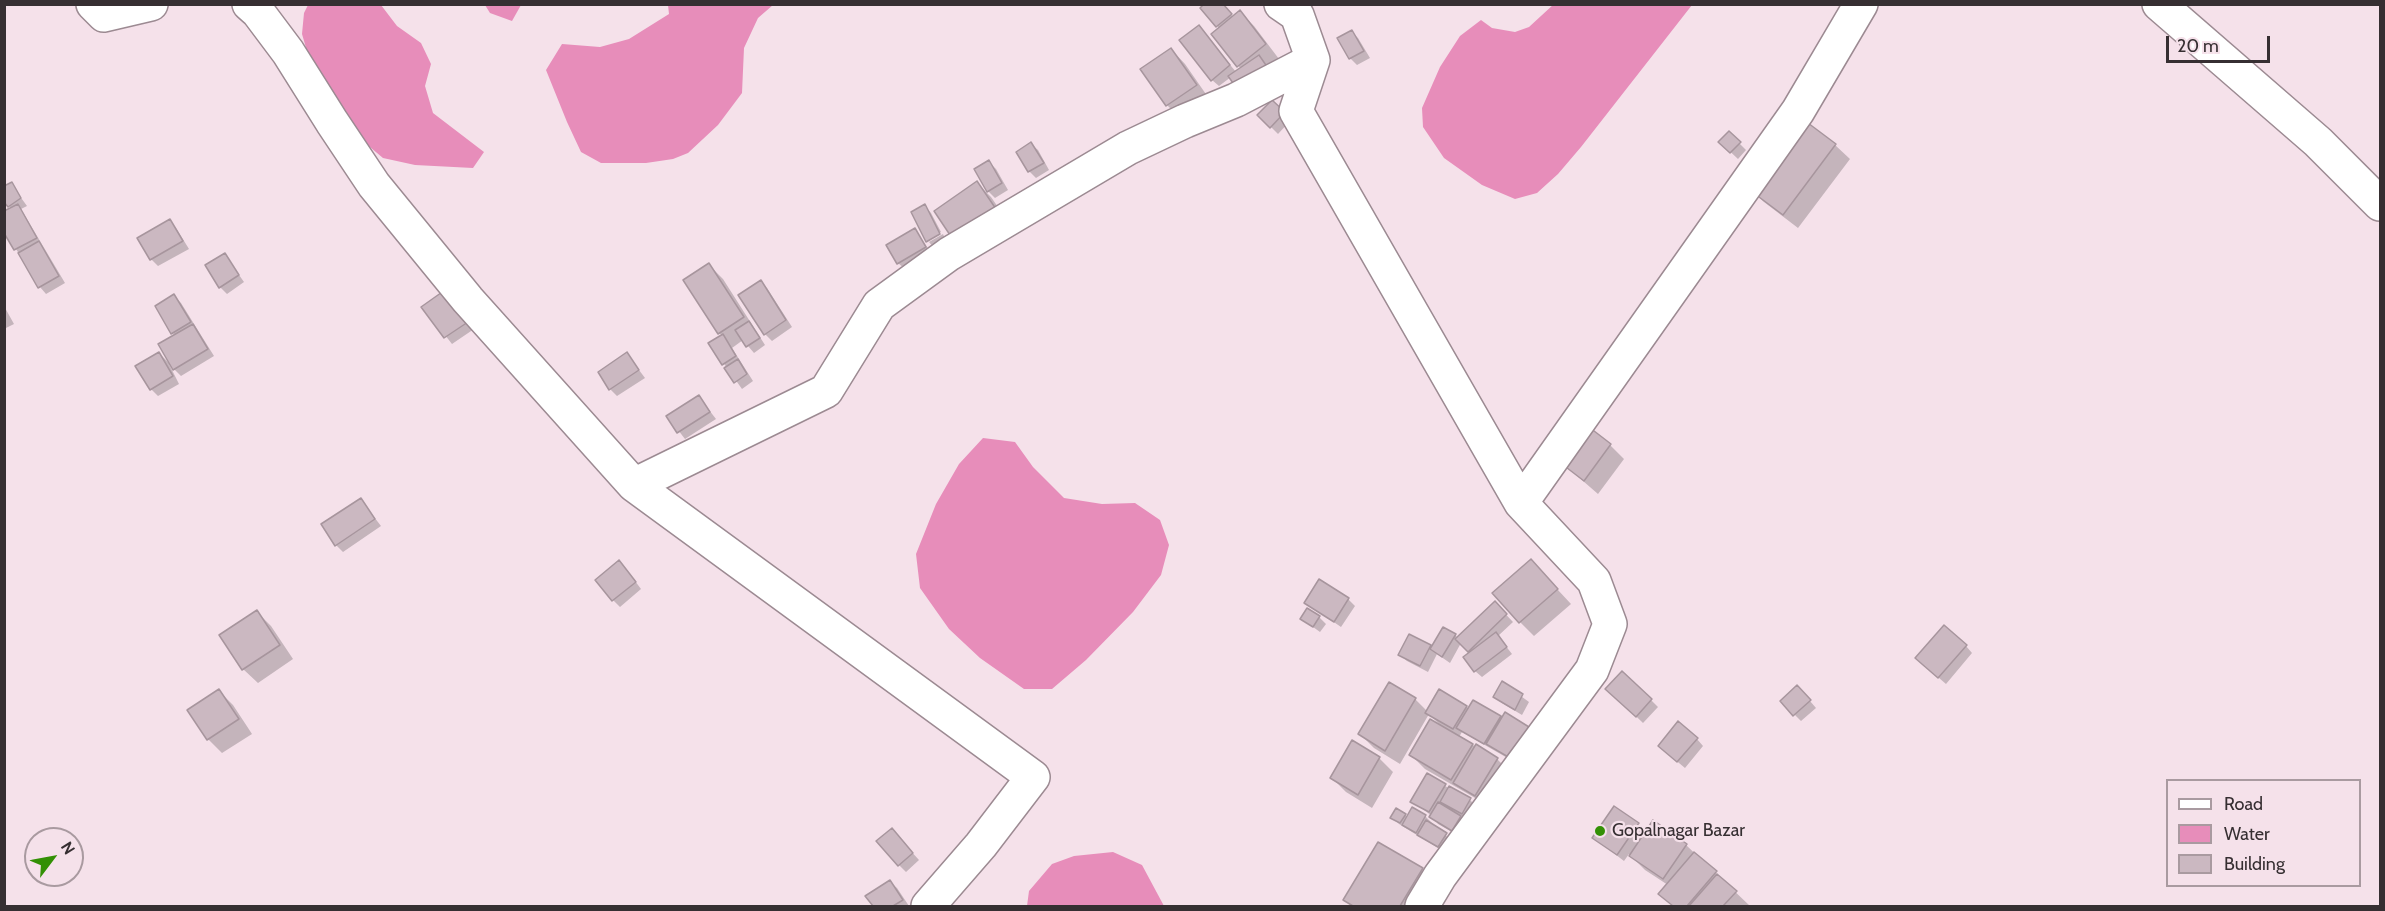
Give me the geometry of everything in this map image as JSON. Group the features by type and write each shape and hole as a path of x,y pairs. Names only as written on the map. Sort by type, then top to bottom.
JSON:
{"street":[{"path":"93,4 104,15 151,4"},
{"path":"249,4 258,12 288,52 375,185 468,300 634,485 1034,777 981,845 928,906"},
{"path":"1281,4 1297,15 1312,60 1296,111 1521,503 1594,581 1610,624 1592,670 1440,876 1422,906"},
{"path":"1521,503 1798,111 1861,4"},
{"path":"2159,4 2318,142 2380,204"},
{"path":"634,485 826,391 879,304 950,254 1128,148 1236,100 1312,60"}],"water":[{"path":"1554,4 1692,5 1558,174 1537,193 1515,199 1482,185 1444,158 1423,127 1422,108 1440,67 1460,36 1481,20 1492,28 1515,32 1529,27"},
{"path":"308,5 381,5 397,26 421,43 431,64 425,86 433,113 484,152 473,168 415,165 383,158 352,132 309,58 302,34 304,13"},
{"path":"485,5 521,5 512,21 490,13"},
{"path":"668,5 773,5 758,18 744,48 742,93 718,125 688,153 673,159 646,163 601,163 581,152 546,70 562,44 600,47 629,39 669,14"},
{"path":"983,438 1015,442 1033,467 1064,498 1102,504 1135,503 1160,520 1169,545 1161,575 1133,612 1086,660 1052,689 1024,689 980,658 949,629 920,588 916,554 936,504 959,464"},
{"path":"1113,852 1142,865 1164,906 1027,906 1029,891 1052,864 1074,856"}],"building":[{"path":"1204,4 1223,4 1232,14 1216,27 1200,8"},
{"path":"1240,10 1266,44 1237,67 1211,34"},
{"path":"1199,25 1230,65 1211,81 1179,40"},
{"path":"1352,30 1364,51 1349,59 1337,38"},
{"path":"1171,48 1197,85 1166,106 1140,69"},
{"path":"1259,55 1270,71 1240,93 1228,76"},
{"path":"1272,100 1285,112 1270,128 1257,115"},
{"path":"1800,117 1836,144 1783,215 1747,188"},
{"path":"1729,131 1741,142 1730,153 1718,142"},
{"path":"1031,142 1044,163 1028,172 1016,152"},
{"path":"989,160 1002,183 987,192 974,169"},
{"path":"977,181 996,209 952,238 934,211"},
{"path":"12,182 21,198 8,207 4,202 4,186"},
{"path":"18,204 37,238 14,250 4,233 4,211"},
{"path":"925,204 940,234 926,242 911,212"},
{"path":"170,219 183,241 150,260 137,238"},
{"path":"915,228 926,247 897,264 886,245"},
{"path":"39,241 59,276 38,288 18,253"},
{"path":"225,253 239,275 219,288 205,265"},
{"path":"709,263 744,317 718,334 683,280"},
{"path":"761,280 786,320 764,335 738,295"},
{"path":"445,290 468,322 444,338 421,307"},
{"path":"174,294 191,322 171,334 155,306"},
{"path":"749,321 760,338 746,347 735,330"},
{"path":"193,324 208,349 173,370 158,344"},
{"path":"723,334 736,356 722,365 708,343"},
{"path":"159,352 173,376 150,390 135,366"},
{"path":"627,352 639,370 609,390 598,372"},
{"path":"738,359 747,374 734,383 724,368"},
{"path":"699,395 710,412 677,433 666,416"},
{"path":"1585,424 1611,444 1584,481 1558,461"},
{"path":"361,498 375,519 335,546 321,524"},
{"path":"1531,559 1558,589 1519,623 1492,593"},
{"path":"619,560 636,582 612,601 595,580"},
{"path":"1319,579 1349,598 1334,622 1304,603"},
{"path":"1495,601 1507,614 1468,652 1455,639"},
{"path":"1307,608 1320,616 1313,627 1300,619"},
{"path":"257,610 280,645 242,670 219,635"},
{"path":"1944,625 1967,645 1938,678 1915,658"},
{"path":"1443,627 1456,634 1442,657 1430,649"},
{"path":"1496,632 1507,647 1474,672 1463,657"},
{"path":"1409,634 1431,645 1420,666 1398,655"},
{"path":"1622,671 1652,699 1636,717 1605,689"},
{"path":"1502,681 1523,694 1515,710 1493,697"},
{"path":"1389,682 1416,698 1385,751 1358,734"},
{"path":"1797,685 1811,700 1793,716 1780,701"},
{"path":"219,689 239,719 207,740 187,710"},
{"path":"1439,689 1467,706 1453,729 1425,713"},
{"path":"1473,700 1501,716 1484,744 1456,728"},
{"path":"1505,712 1529,727 1510,758 1486,744"},
{"path":"1430,719 1473,744 1451,780 1409,755"},
{"path":"1678,721 1698,738 1677,762 1658,746"},
{"path":"1352,740 1380,757 1358,795 1330,778"},
{"path":"1476,744 1498,758 1475,796 1453,783"},
{"path":"1427,773 1446,784 1429,812 1410,802"},
{"path":"1449,786 1471,798 1462,814 1440,802"},
{"path":"1438,802 1461,816 1452,831 1429,817"},
{"path":"1614,806 1639,823 1617,855 1592,838"},
{"path":"1412,807 1426,815 1416,833 1402,825"},
{"path":"1396,808 1406,814 1400,823 1390,818"},
{"path":"1426,820 1447,833 1438,847 1417,835"},
{"path":"1653,820 1687,844 1663,879 1629,856"},
{"path":"892,828 913,853 898,866 876,841"},
{"path":"1378,842 1423,868 1400,906 1353,906 1343,900"},
{"path":"1694,852 1717,871 1687,906 1673,906 1658,894"},
{"path":"1717,874 1737,891 1723,906 1689,906"},
{"path":"890,880 903,900 893,906 873,906 865,896"}],"place":[{"name":"Gopalnagar Bazar","path":"1600,831"}]}
